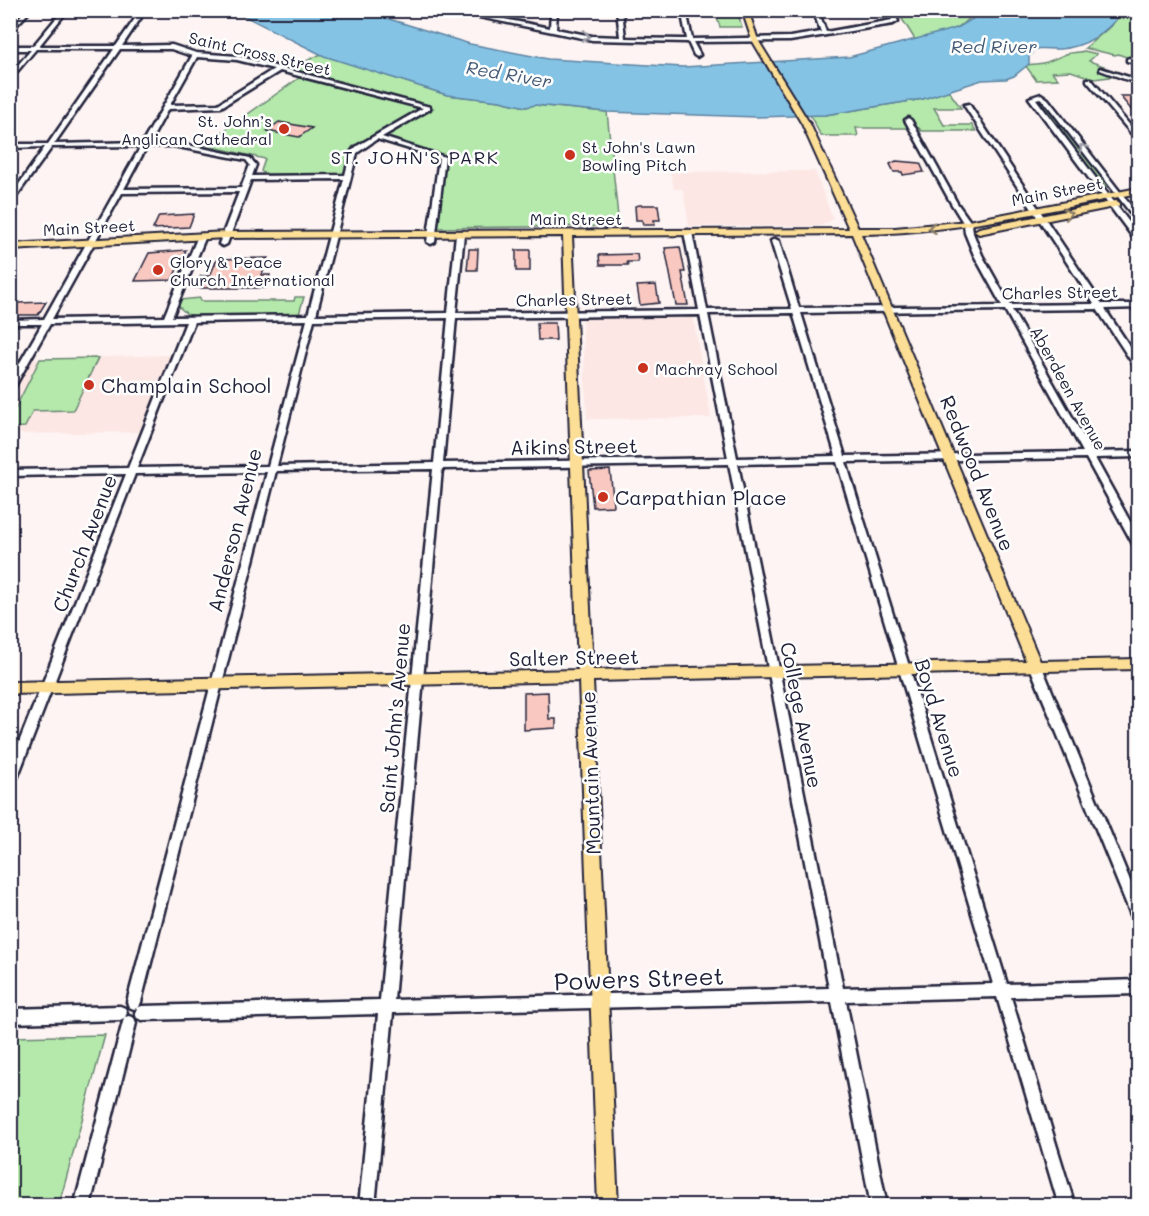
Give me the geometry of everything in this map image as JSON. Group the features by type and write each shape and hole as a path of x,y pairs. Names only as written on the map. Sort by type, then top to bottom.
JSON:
{"main road":[{"name":"Redwood Avenue","path":"745,10 755,40 806,124 890,309 1036,667"},
{"name":"Main Street","path":"10,247 93,241 689,237 813,232 900,239 1043,219 1138,190"},
{"name":"Main Street","path":"689,237 776,241 895,231 969,228 1037,210 1110,200 1125,202 1138,200"},
{"path":"813,232 835,225 844,211 866,226 895,231"},
{"name":"Mountain Avenue","path":"567,238 608,1206"},
{"name":"Main Street","path":"10,256 200,240"},
{"name":"Salter Street","path":"10,688 1138,664"}],"street":[{"path":"10,31 29,10"},
{"path":"10,78 66,10"},
{"path":"10,203 144,10"},
{"path":"447,10 592,38 690,41 790,39 824,34 895,21 889,10"},
{"path":"487,19 488,10"},
{"path":"553,31 555,10"},
{"path":"619,10 623,39"},
{"path":"683,10 690,41 697,55"},
{"path":"815,10 824,34"},
{"name":"Saint Cross Street","path":"10,48 171,47 195,55 230,57 428,108"},
{"path":"10,388 195,55"},
{"path":"1129,60 1138,62"},
{"path":"166,107 219,106 279,69"},
{"path":"1102,69 1138,82"},
{"path":"1089,80 1138,138"},
{"path":"1138,219 1046,100 1041,96 1032,98 1138,238"},
{"path":"967,105 1138,365"},
{"name":"Anderson Avenue","path":"138,1008 216,684 354,152 428,108"},
{"name":"Aberdeen Avenue","path":"908,120 969,228 1007,308 1138,544"},
{"path":"376,137 442,157 432,238"},
{"path":"10,146 174,144 248,159 252,165 224,239"},
{"path":"248,178 347,177"},
{"path":"120,191 242,190"},
{"name":"College Avenue","path":"689,237 879,1206"},
{"name":"Saint John's Avenue","path":"367,1206 460,238"},
{"path":"167,320 200,240"},
{"name":"Boyd Avenue","path":"776,241 1067,1206"},
{"name":"Charles Street","path":"10,322 1138,306"},
{"name":"Church Avenue","path":"10,781 191,318"},
{"name":"Aikins Street","path":"10,473 1138,454"},
{"name":"Redwood Avenue","path":"1036,667 1138,915"},
{"name":"Powers Street","path":"138,1008 386,1007 1138,987"},
{"path":"82,1206 125,1018 124,1007 138,1008"},
{"path":"10,1016 125,1018"}],"shaded area":[{"path":"815,171 833,219 820,226 689,226 683,189 674,189 670,172"},
{"name":"Machray School","path":"693,317 711,418 587,419 582,319"},
{"name":"Champlain School","path":"167,355 171,358 144,427 139,432 11,434 11,398 33,359"}],"green space":[{"path":"715,11 737,11 742,27 720,27"},
{"path":"897,11 979,11 957,28 916,41"},
{"path":"1123,11 1138,11 1138,61 1118,54 1085,48 1112,25"},
{"path":"1084,51 1097,54 1089,61 1104,66 1101,69 1117,76 1094,79 1071,71 1052,72 1058,79 1036,80 1025,65 1042,63 1066,54"},
{"path":"321,54 447,95 500,101 526,107 534,105 607,112 619,226 437,228 445,156 381,137 433,108 287,70"},
{"path":"299,78 422,109 352,147 344,173 340,175 265,174 261,171 265,159 204,145"},
{"path":"948,90 961,108 934,108 944,125 972,125 976,131 856,128 858,136 821,136 810,115 825,115 923,99"},
{"path":"1035,98 1042,98 1111,188 1103,186"},
{"path":"295,297 304,297 299,314 195,316 188,315 179,307 180,300 200,298 200,301 294,301"},
{"path":"98,358 73,410 33,411 25,427 11,428 11,417 40,359"},
{"path":"105,1035 59,1205 11,1205 11,1037"}],"water":[{"name":"Red River","path":"234,11 375,11 386,18 470,44 548,59 683,67 849,57 957,28 986,11 1123,11 1104,31 1079,45 1070,48 1040,48 1028,53 1032,54 1029,56 1029,64 1014,76 1006,79 982,80 923,99 825,115 757,117 607,112 535,105 526,107 500,101 447,95 324,56"}],"building":[{"path":"1120,96 1138,96 1138,118"},
{"name":"St. John’s Anglican Cathedral","path":"279,122 312,128 299,137 267,131"},
{"path":"896,161 920,163 924,172 903,175 902,172 894,172 890,164"},
{"path":"658,205 660,220 654,220 655,225 643,225 642,220 636,220 635,206"},
{"path":"194,214 189,227 153,229 159,216"},
{"path":"680,247 688,305 676,305 665,248"},
{"path":"469,249 478,249 477,270 467,270"},
{"name":"Glory & Peace Church International","path":"186,250 172,280 135,281 149,253"},
{"path":"516,250 530,250 530,271 516,271"},
{"path":"637,254 638,262 627,262 628,265 600,265 599,255"},
{"path":"268,258 262,275 270,275 266,288 195,288 201,276 210,276 217,259"},
{"path":"656,285 659,303 640,305 637,286"},
{"path":"10,302 46,302 38,315 10,315"},
{"path":"537,323 555,323 556,340 538,340"},
{"name":"Carpathian Place","path":"610,470 614,506 593,507 589,471"},
{"path":"548,692 549,719 556,719 556,728 524,730 524,693"}],"place":[{"name":"St. John’s Anglican Cathedral","path":"284,129"},
{"name":"St John's Lawn Bowling Pitch","path":"570,155"},
{"name":"Glory & Peace Church International","path":"158,270"},
{"name":"Machray School","path":"643,368"},
{"name":"Champlain School","path":"89,385"},
{"name":"Carpathian Place","path":"603,497"}],"district":[{"name":"ST. JOHN'S PARK","path":"415,157"}]}
